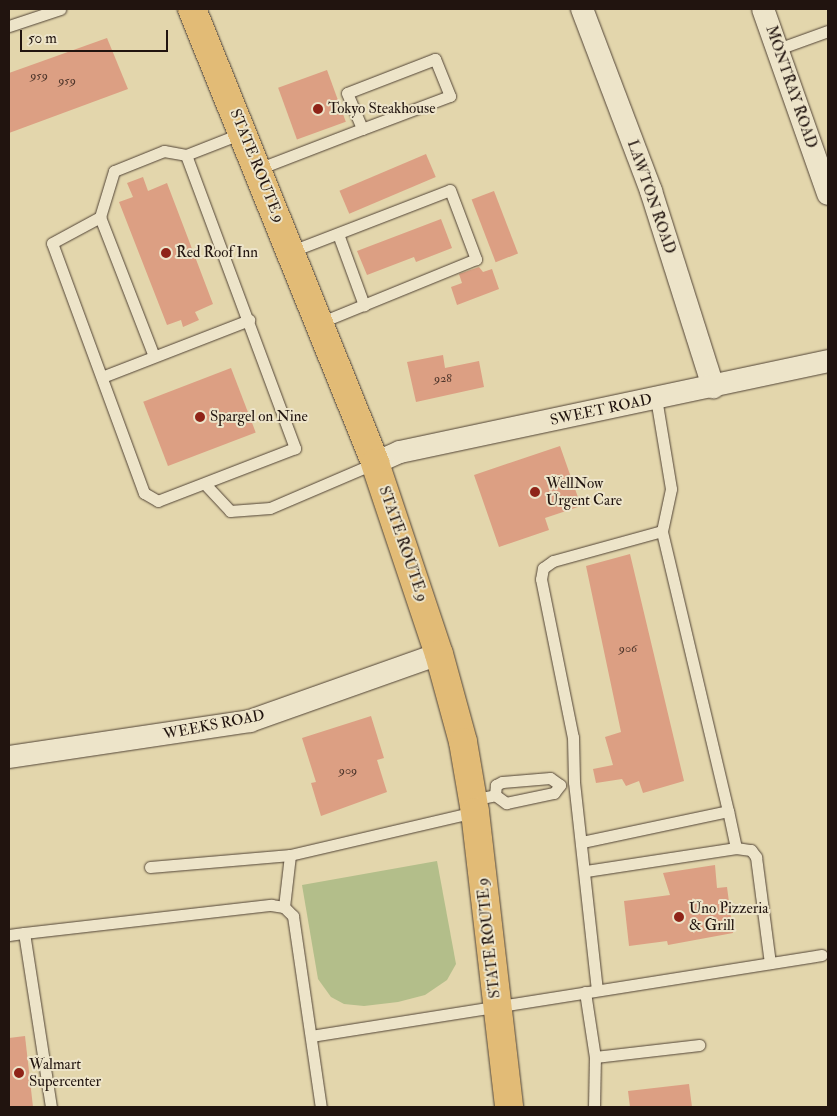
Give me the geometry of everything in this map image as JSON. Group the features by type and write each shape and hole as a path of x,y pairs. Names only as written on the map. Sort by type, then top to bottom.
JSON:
{"main road":[{"name":"STATE ROUTE 9","path":"192,9 292,251 375,463 439,654 481,803 496,1006 509,1107"}],"street":[{"name":"LAWTON ROAD","path":"582,9 651,192 712,387"},
{"name":"MONTRAY ROAD","path":"763,9 828,194"},
{"name":"SWEET ROAD","path":"375,463 400,452 828,361"},
{"name":"WEEKS ROAD","path":"9,757 242,722 287,710 399,666 439,654"}],"lane":[{"path":"9,26 60,9"},
{"path":"778,49 828,31"},
{"path":"258,169 450,96 434,59 347,92 362,129"},
{"path":"154,356 100,217 114,171 164,151 186,155 244,132"},
{"path":"100,217 52,243 144,493 158,501 295,448 249,320 186,155"},
{"path":"292,251 450,190 476,259 319,324"},
{"path":"338,234 364,306"},
{"path":"102,377 249,320"},
{"path":"656,398 671,489 662,531 736,848"},
{"path":"205,484 230,511 270,508 375,463"},
{"path":"597,990 586,871 574,782 573,737 541,579 543,568 553,561 662,531"},
{"path":"481,803 496,785 502,782 550,778 560,785"},
{"path":"150,867 290,855 481,803 506,803 554,793 560,785 574,782"},
{"path":"582,842 728,812"},
{"path":"586,871 736,848 751,850 756,856 770,963"},
{"path":"284,906 290,855"},
{"path":"9,935 272,905 284,906 293,916 322,1107"},
{"path":"24,933 51,1107"},
{"path":"311,1036 822,955"},
{"path":"585,992 594,1057 594,1107"},
{"path":"594,1057 699,1045"}],"green space":[{"path":"437,861 456,964 447,980 425,995 398,1002 364,1006 344,1004 331,997 318,979 302,885"}],"building":[{"path":"107,38 128,89 9,133 9,73"},
{"path":"327,70 346,122 297,139 278,88"},
{"path":"426,154 436,177 349,214 339,191"},
{"name":"Red Roof Inn","path":"143,177 148,191 167,183 213,304 195,312 199,320 183,327 181,320 167,325 119,202 133,197 127,183"},
{"path":"494,191 518,254 496,262 472,200"},
{"path":"441,219 452,248 416,262 414,257 367,275 357,251"},
{"path":"479,267 483,272 492,269 499,289 457,305 451,287 462,283 459,274"},
{"path":"443,355 445,368 479,361 484,387 416,402 407,362"},
{"name":"Spargel on Nine","path":"231,368 256,432 168,466 143,402"},
{"path":"560,446 581,506 545,518 549,530 499,547 474,475"},
{"path":"630,554 684,781 643,793 639,781 626,786 622,779 596,783 593,769 613,765 605,737 621,732 586,566"},
{"path":"371,716 384,758 377,760 387,792 321,816 311,783 316,782 302,738"},
{"name":"Uno Pizzeria & Grill","path":"715,865 717,888 727,887 733,933 668,945 667,941 629,946 624,901 670,895 663,873"},
{"name":"Walmart Supercenter","path":"25,1036 33,1107 9,1107 9,1038"},
{"path":"689,1084 692,1107 630,1107 628,1091"}],"place":[{"name":"Tokyo Steakhouse","path":"318,109"},
{"name":"Red Roof Inn","path":"166,253"},
{"name":"Spargel on Nine","path":"200,417"},
{"name":"WellNow Urgent Care","path":"535,492"},
{"name":"Uno Pizzeria & Grill","path":"679,917"},
{"name":"Walmart Supercenter","path":"19,1073"}]}
